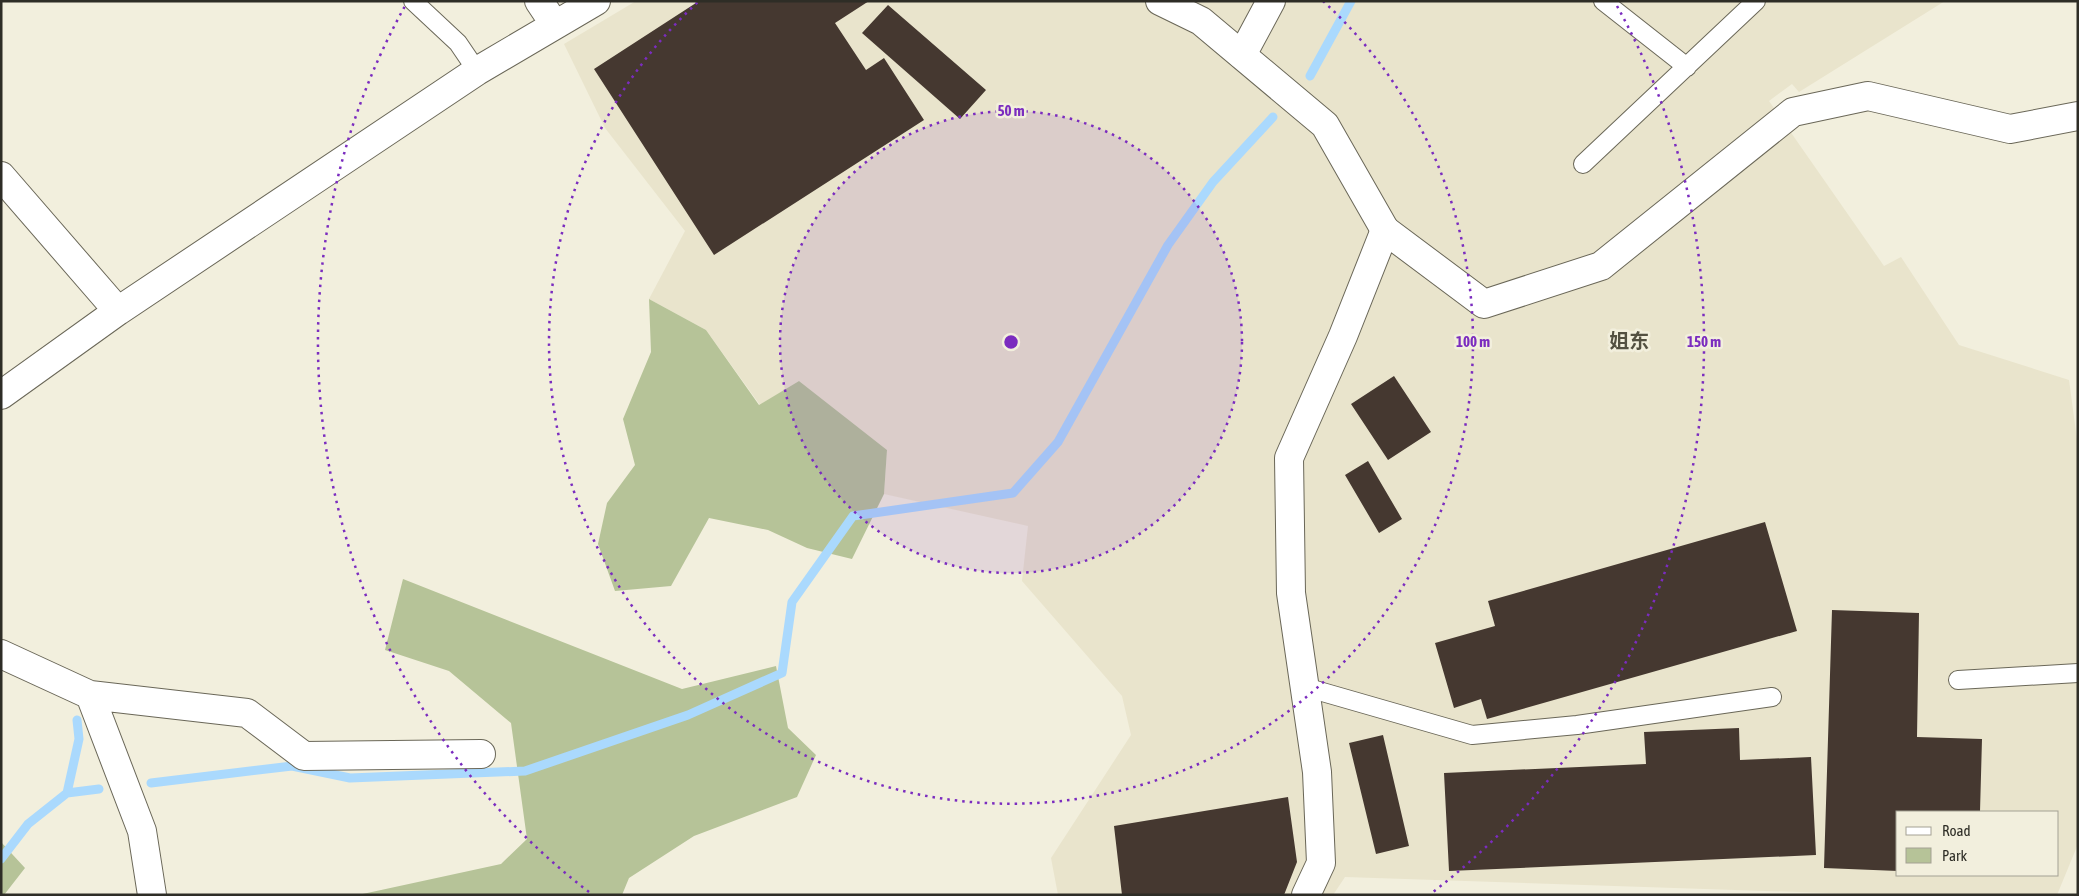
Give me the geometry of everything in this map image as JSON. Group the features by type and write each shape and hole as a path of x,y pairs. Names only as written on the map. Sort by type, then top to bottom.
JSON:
{"street":[{"path":"539,1 555,25"},
{"path":"1,395 118,311 476,71 596,1"},
{"path":"1160,1 1201,21 1325,125 1385,230 1484,304 1601,266 1793,112 1868,96 2010,129 2078,116"},
{"path":"1242,55 1271,1"},
{"path":"1,176 118,311"},
{"path":"1306,895 1321,863 1317,772 1291,592 1289,458 1343,336 1385,230"},
{"path":"1,654 90,695 247,713 304,756 481,754"},
{"path":"90,695 142,832 152,895"}],"lane":[{"path":"413,1 458,43 476,71"},
{"path":"1603,1 1687,67"},
{"path":"1583,164 1756,1"},
{"path":"1958,680 2078,673"},
{"path":"1305,688 1472,734 1577,725 1772,697"}],"shaded area":[{"path":"636,1 1945,1 1799,92 1792,84 1769,101 1884,266 1901,257 1959,345 2069,380 2078,447 2078,844 2057,895 1888,895 1345,877 1333,895 1058,895 1051,858 1131,735 1122,696 1022,581 1028,526 884,494 887,450 799,381 760,405 706,330 649,299 685,231 605,128 564,44"}],"green space":[{"path":"649,299 706,330 759,405 799,381 887,450 884,494 852,559 807,548 768,530 709,518 671,586 615,591 598,544 607,503 635,465 623,419 651,352"},
{"path":"403,579 682,689 776,666 788,728 816,755 797,797 694,836 629,878 622,895 358,895 501,864 527,839 511,723 449,671 385,650"},
{"path":"1,842 25,868 4,895 1,895"}],"building":[{"path":"699,1 869,1 835,23 866,70 884,58 924,120 714,255 594,69"},
{"path":"888,5 986,90 960,119 862,33"},
{"path":"1394,376 1431,432 1388,460 1351,404"},
{"path":"1368,461 1402,519 1379,533 1345,475"},
{"path":"1765,522 1797,631 1487,719 1481,699 1454,708 1435,643 1495,626 1488,601"},
{"path":"1832,610 1919,613 1917,737 1982,739 1980,811 1896,811 1896,871 1824,868"},
{"path":"1739,728 1740,760 1811,757 1816,855 1449,871 1444,773 1646,764 1644,732"},
{"path":"1383,735 1409,846 1376,854 1349,743"},
{"path":"1288,797 1297,862 1284,895 1122,895 1114,826"}],"waterway":[{"path":"1310,76 1351,1"},
{"path":"151,783 292,766 350,778 525,771 688,715 782,673 792,602 853,516 1013,493 1058,442 1168,245 1213,182 1273,117"},
{"path":"67,793 79,739 77,720"},
{"path":"1,859 28,824 67,793 99,789"}],"district":[{"name":"姐东","path":"1629,341"}]}
